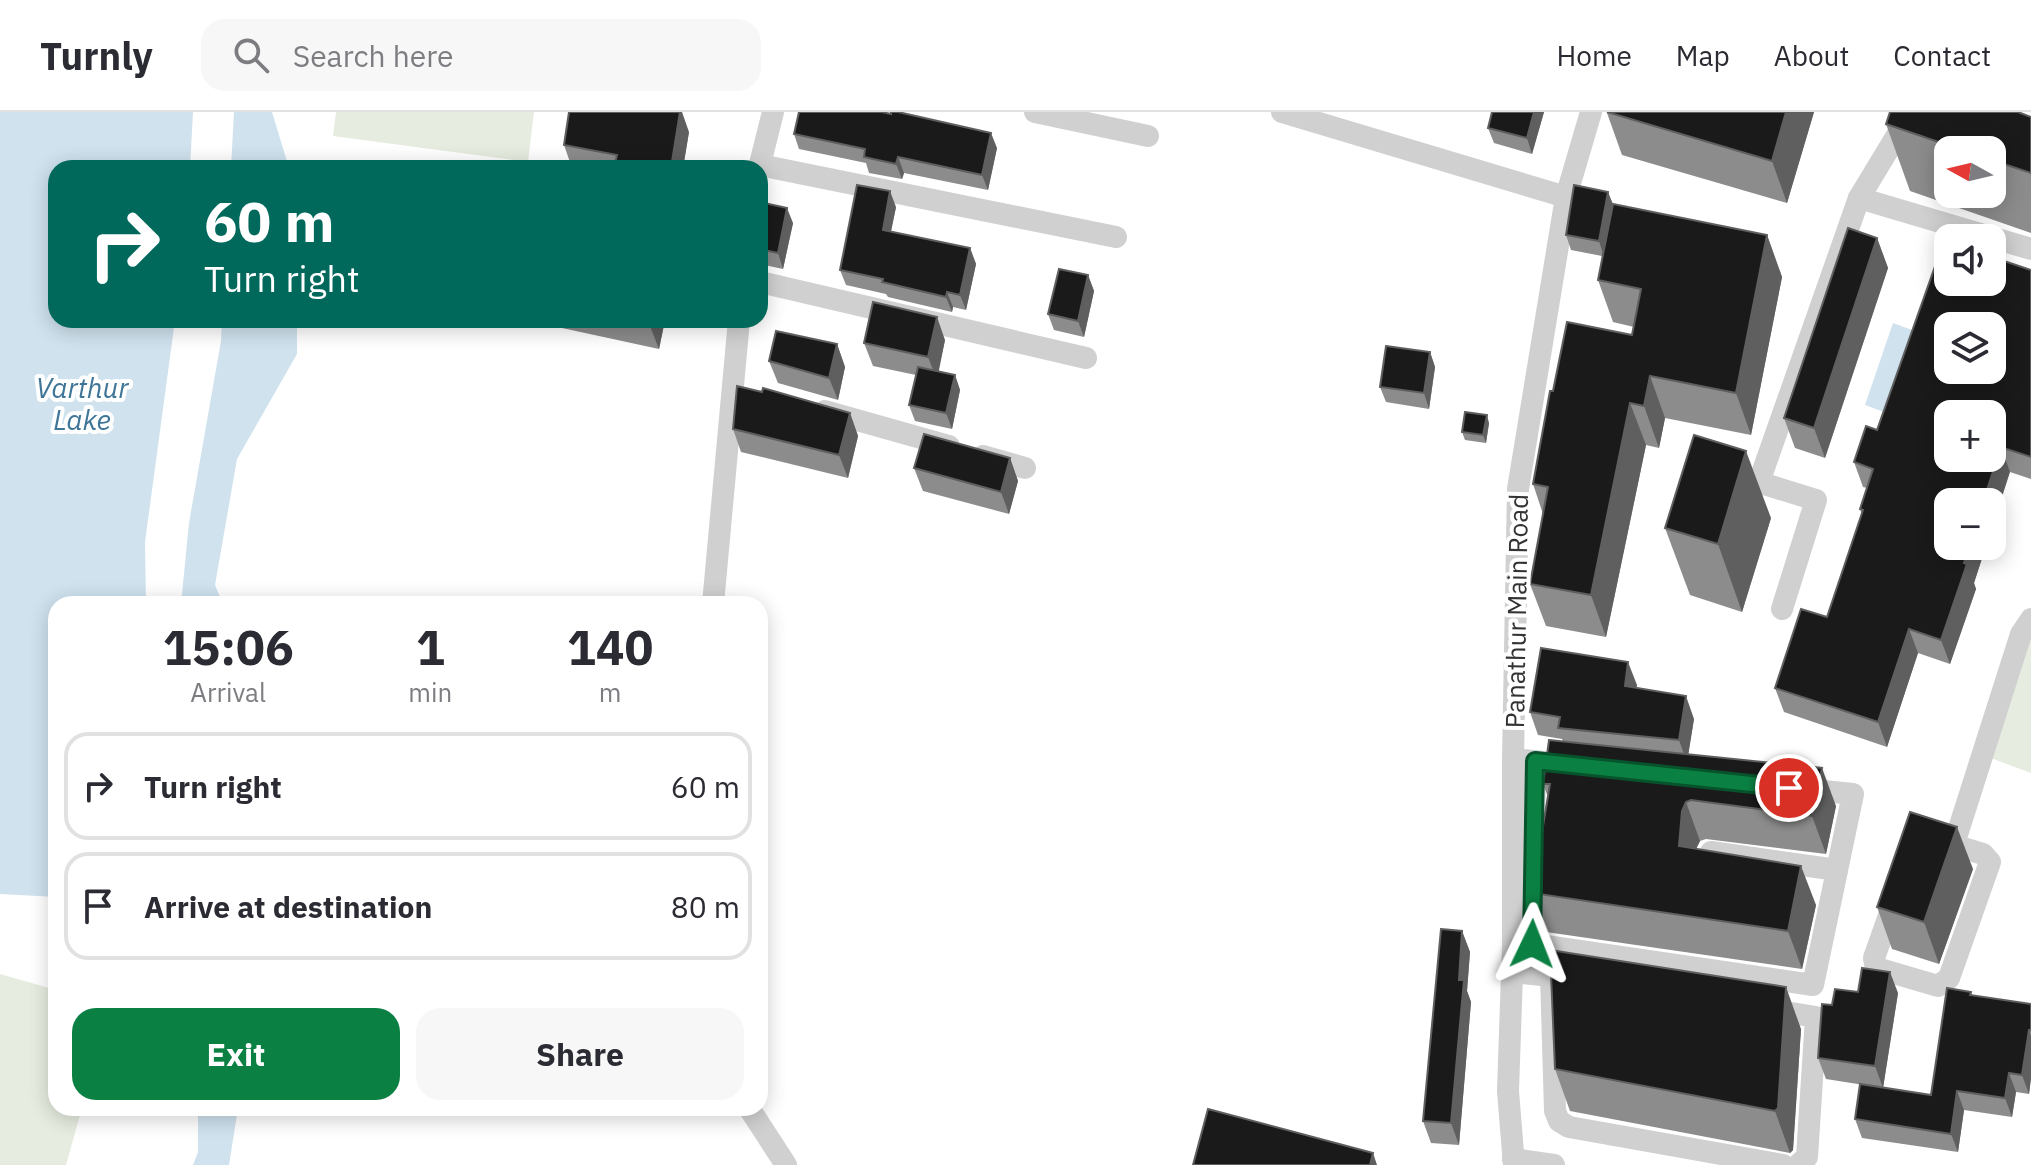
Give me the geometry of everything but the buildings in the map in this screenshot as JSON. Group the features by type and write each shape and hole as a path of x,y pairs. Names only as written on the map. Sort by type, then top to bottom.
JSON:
{"street":[{"path":"762,160 773,112"},
{"path":"1035,112 1148,136"},
{"path":"1282,112 1566,197"},
{"name":"Panathur Main Road","path":"1513,1162 1508,1091 1512,972 1523,944 1524,760 1518,489 1566,197 1591,112"},
{"path":"1759,482 1859,198 1916,117"},
{"path":"768,169 1116,237"},
{"path":"1859,198 2031,249"},
{"path":"768,284 1086,358"},
{"path":"714,596 743,388 739,328"},
{"path":"811,408 1025,468"},
{"path":"1730,474 1816,500 1782,609"},
{"path":"1954,844 2021,634 2031,619"},
{"path":"1524,760 1599,768"},
{"path":"1523,944 1813,985 1853,794 1789,788"},
{"path":"1924,836 1954,844 1988,857 1990,867 1949,978 1938,986 1880,969 1875,964 1875,951 1916,839 1924,836"},
{"path":"1710,852 1837,870"},
{"path":"1512,972 1598,982"},
{"path":"1551,975 1555,1111 1559,1121 1569,1127 1783,1165"},
{"path":"1738,1004 1816,1017 1807,1157 1798,1165"},
{"path":"754,1116 786,1165"},
{"path":"1513,1162 1554,1165"}],"shaded area":[{"path":"336,112 534,112 528,160 333,136"},
{"path":"2031,629 2031,773 1988,757"},
{"path":"0,974 48,988 48,1116 80,1116 66,1165 0,1165"}],"water":[{"name":"Varthur Lake","path":"0,112 193,112 190,160 48,160 48,328 174,328 145,542 146,596 48,596 48,897 0,894"},
{"path":"234,112 272,112 287,160 231,160"},
{"path":"1893,323 1912,330 1884,412 1865,405"},
{"path":"222,328 297,328 297,354 237,459 215,585 220,596 182,596 189,523"},
{"path":"198,1116 237,1116 229,1165 193,1165 198,1152"}],"route":[{"path":"1532,944 1535,761 1789,788"}]}
